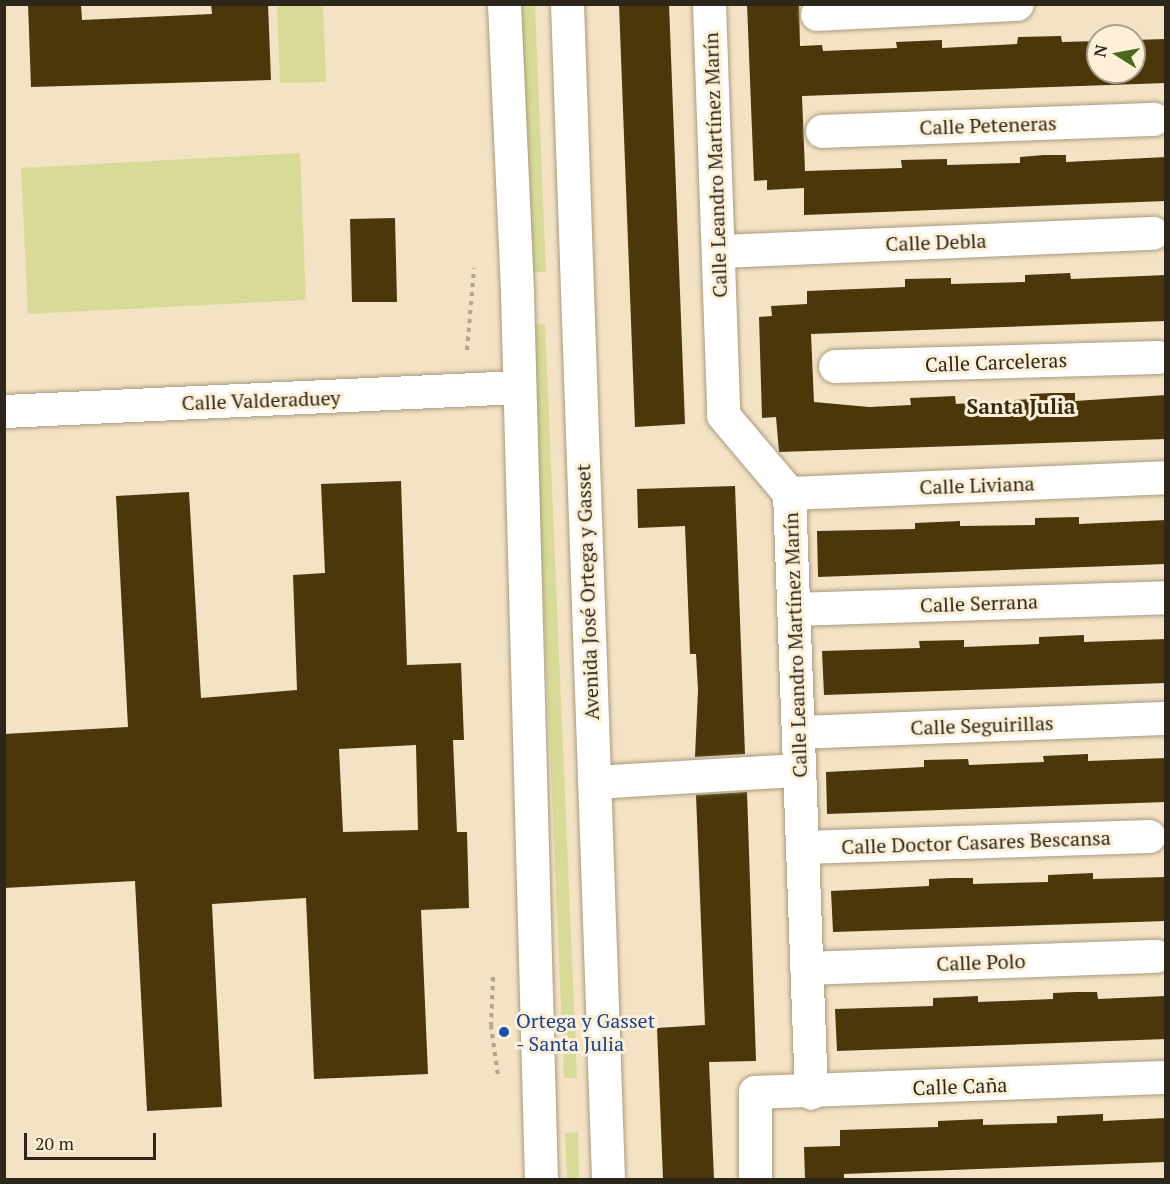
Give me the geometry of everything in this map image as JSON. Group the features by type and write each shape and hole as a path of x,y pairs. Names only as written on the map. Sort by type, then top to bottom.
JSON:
{"street":[{"path":"504,4 518,387 541,1179"},
{"name":"Avenida José Ortega y Gasset","path":"567,4 608,1179"},
{"name":"Calle Leandro Martínez Marín","path":"709,4 723,415 789,493 811,1092"},
{"path":"817,14 1017,4"},
{"name":"Calle Peteneras","path":"822,131 1154,119"},
{"name":"Calle Debla","path":"719,251 1153,233"},
{"name":"Calle Carceleras","path":"835,366 1158,357"},
{"name":"Calle Valderaduey","path":"4,411 518,387"},
{"name":"Calle Liviana","path":"789,493 1166,477"},
{"name":"Calle Serrana","path":"794,609 1166,597"},
{"name":"Calle Seguirillas","path":"798,732 1166,718"},
{"path":"594,782 800,770"},
{"name":"Calle Doctor Casares Bescansa","path":"802,847 1149,836"},
{"name":"Calle Polo","path":"807,968 1156,956"},
{"name":"Calle Caña","path":"755,1179 755,1092 811,1092 1166,1077"}],"green space":[{"path":"277,5 323,5 326,82 280,83"},
{"path":"520,5 535,5 546,272 531,272"},
{"path":"300,153 306,300 28,314 21,168"},
{"path":"532,324 545,324 577,1078 564,1078"},
{"path":"578,1132 579,1179 567,1179 565,1133"}],"building":[{"path":"28,4 81,4 82,20 212,14 211,4 268,4 271,80 31,87"},
{"path":"619,4 669,4 685,424 635,427"},
{"path":"747,4 799,4 800,46 822,45 823,51 897,48 896,42 942,40 942,48 1017,44 1018,37 1061,36 1062,42 1086,41 1086,84 1138,84 802,96 805,171 902,168 901,160 947,159 947,165 1020,163 1020,157 1044,155 1066,155 1066,162 1166,157 1166,201 804,215 804,188 767,190 767,180 754,181"},
{"path":"1166,39 1166,83 1146,84 1146,40"},
{"path":"395,218 397,302 352,302 350,219"},
{"path":"1070,273 1071,279 1166,275 1166,321 811,334 814,402 869,407 911,405 910,398 955,396 956,404 1031,399 1030,394 1052,393 1075,393 1075,401 1166,395 1166,439 779,452 776,417 762,418 759,317 772,316 771,306 807,304 807,291 905,287 905,279 951,278 951,284 1025,282 1025,275"},
{"path":"401,481 407,665 461,663 464,740 453,740 457,832 467,832 469,908 421,910 428,1074 314,1079 306,898 212,904 222,1107 147,1111 135,881 4,888 4,734 128,727 116,496 189,492 201,698 297,690 293,575 325,573 321,484","holes":["416,745 418,830 343,832 339,749"]},
{"path":"735,486 745,754 695,757 698,690 696,654 690,654 685,526 638,528 637,489"},
{"path":"1079,517 1079,524 1166,520 1166,564 818,577 817,531 915,529 915,523 960,521 960,526 1035,525 1035,518"},
{"path":"1084,635 1084,642 1166,639 1166,683 824,695 822,651 920,648 919,641 964,640 964,647 1039,644 1039,637"},
{"path":"1088,754 1088,761 1166,758 1166,802 827,814 826,772 924,767 924,760 968,759 969,765 1044,762 1043,756"},
{"path":"747,792 756,1061 709,1062 714,1179 663,1179 657,1028 705,1025 696,795"},
{"path":"1093,873 1093,879 1166,877 1166,921 833,932 831,891 929,886 929,879 951,878 973,878 973,884 1048,882 1048,875"},
{"path":"1097,992 1098,999 1166,996 1166,1039 837,1051 835,1009 933,1006 933,998 978,996 978,1002 1053,999 1053,993"},
{"path":"1103,1114 1103,1121 1166,1118 1166,1162 844,1174 844,1179 805,1179 804,1147 840,1146 840,1130 938,1127 938,1121 983,1119 983,1125 1057,1123 1057,1116"}],"place":[{"name":"Ortega y Gasset - Santa Julia","path":"504,1032"}],"district":[{"name":"Santa Julia","path":"1021,406"}]}
